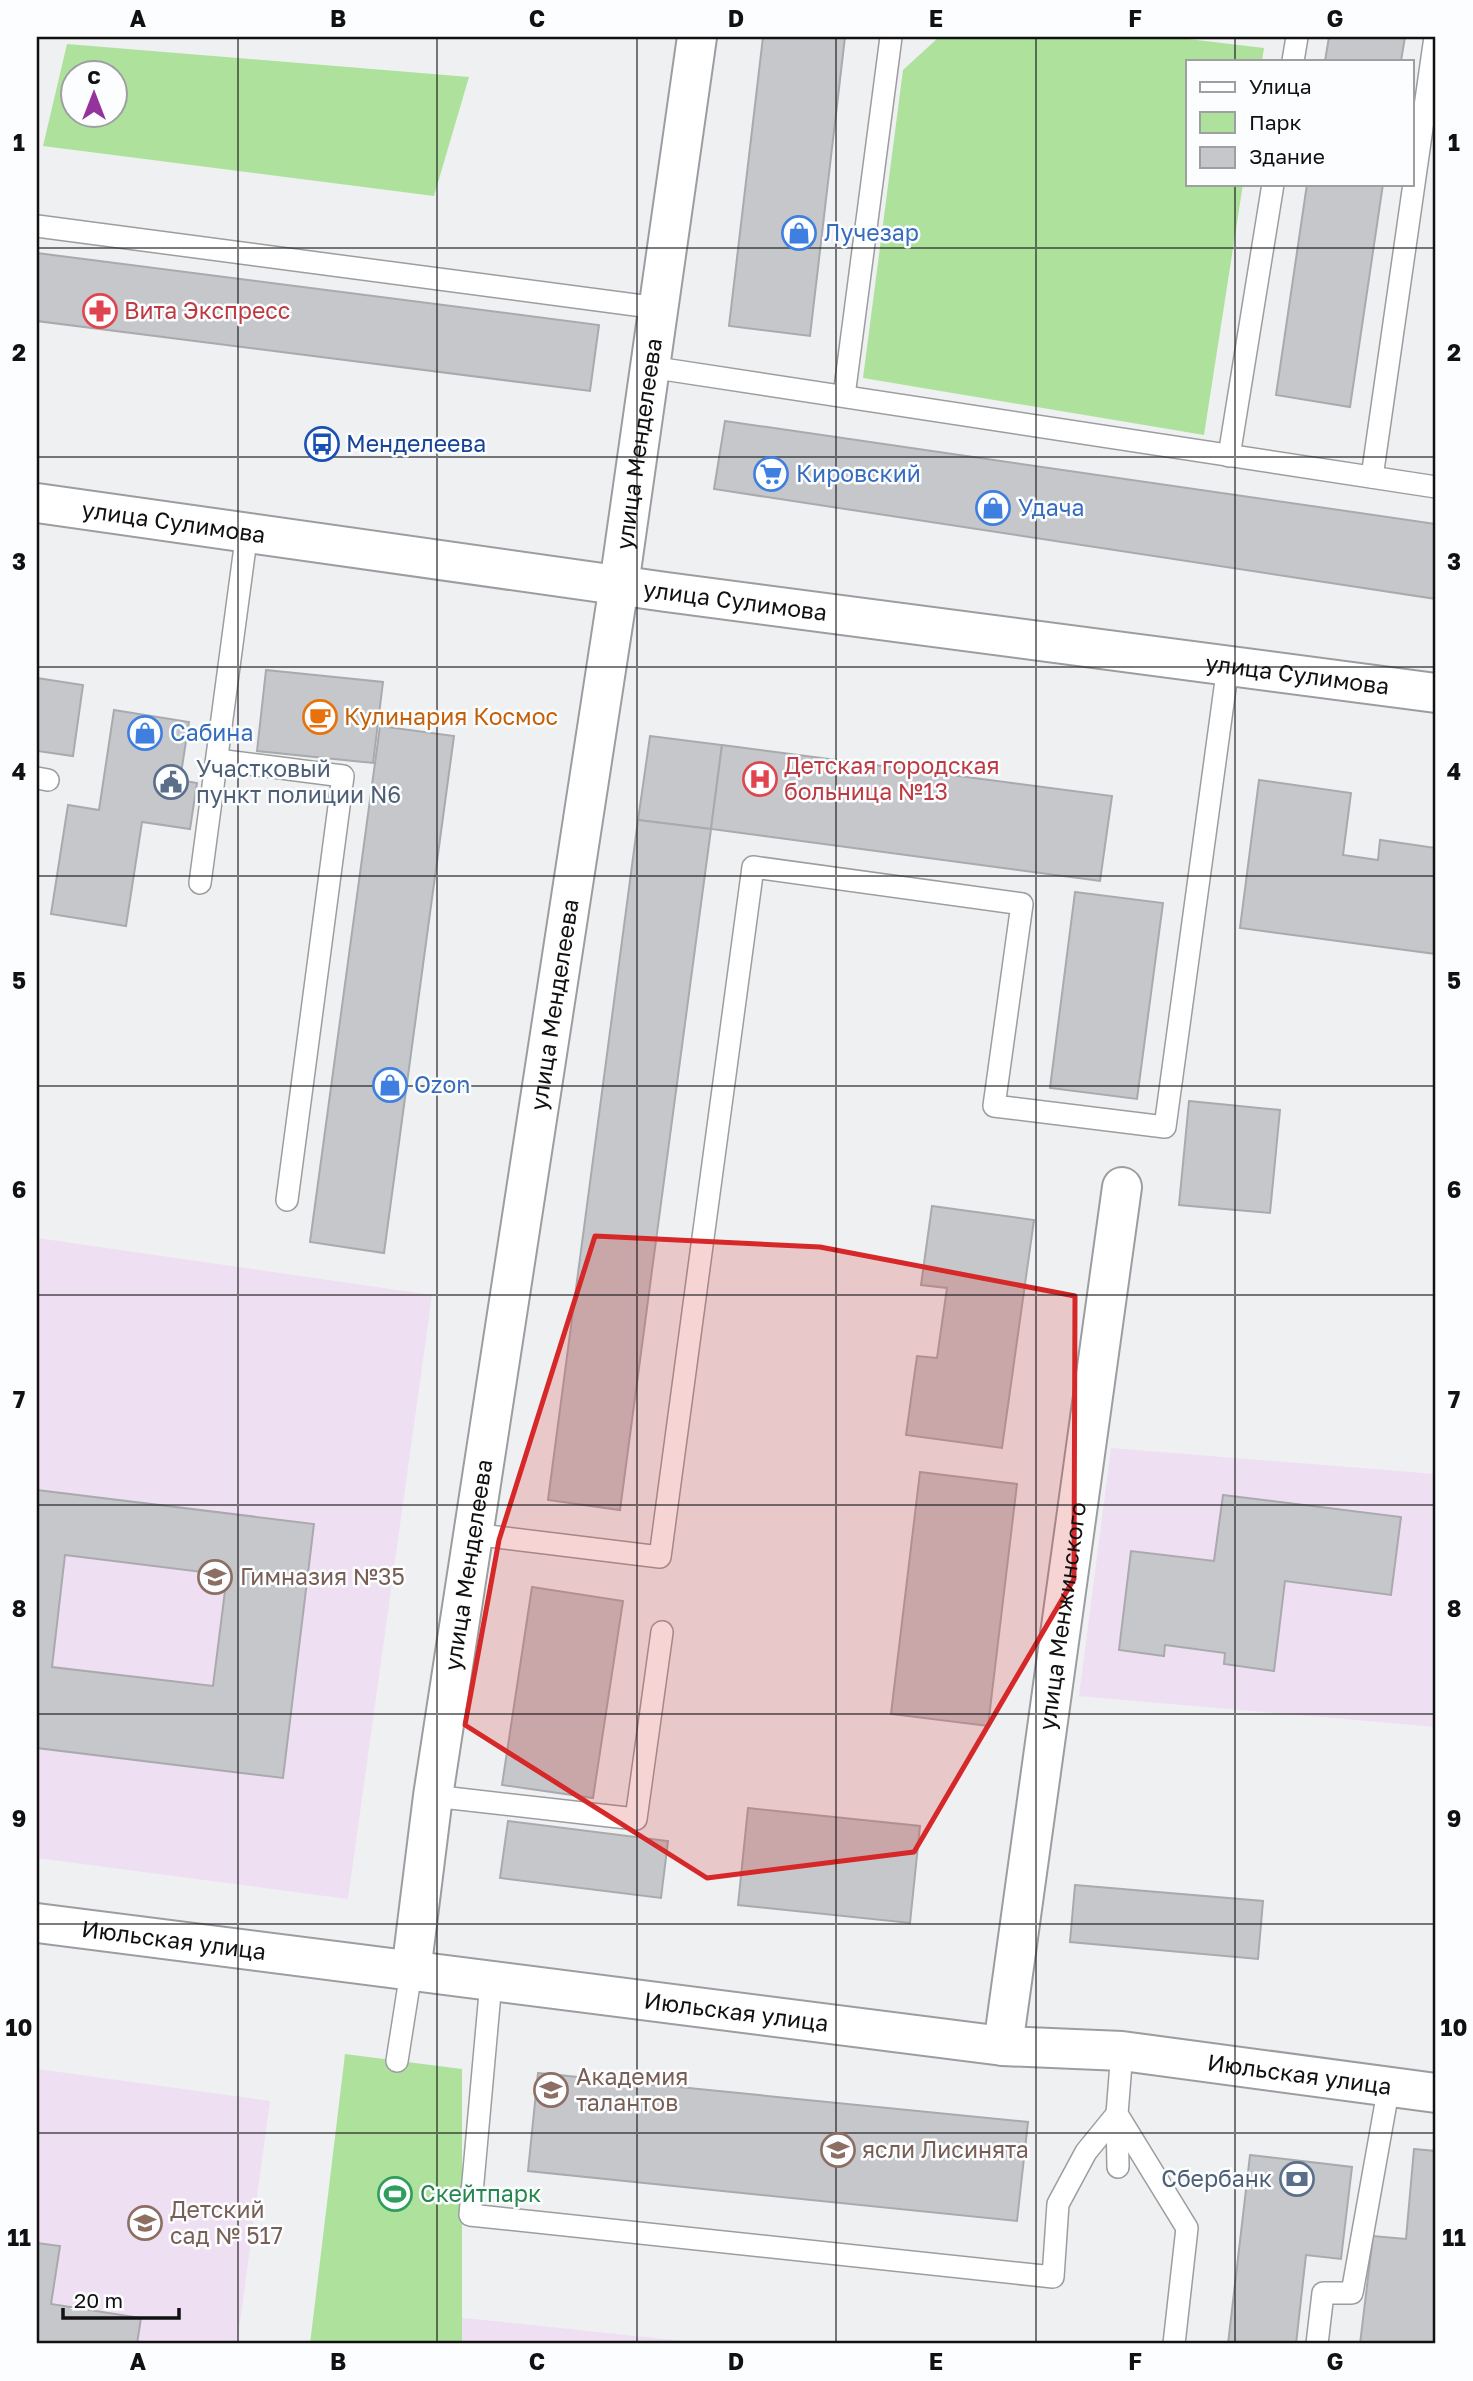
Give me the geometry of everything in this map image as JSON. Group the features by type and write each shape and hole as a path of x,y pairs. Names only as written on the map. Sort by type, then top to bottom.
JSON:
{"street":[{"name":"улица Менделеева","path":"411,1972 433,1796 619,585 696,37"},
{"name":"улица Сулимова","path":"37,503 619,585 1436,693"},
{"name":"улица Менжинского","path":"1003,2046 1094,1480 1122,1187"},
{"name":"Июльская улица","path":"37,1923 1003,2046 1122,2051 1436,2093"}],"lane":[{"path":"844,396 891,37"},
{"path":"1293,60 1297,37"},
{"path":"1414,184 1435,37"},
{"path":"1229,456 1273,186"},
{"path":"1372,477 1414,186"},
{"path":"37,226 658,308"},
{"path":"650,367 1436,487"},
{"path":"200,883 247,532"},
{"path":"473,1534 660,1557 753,867 1022,904 995,1106 1165,1127 1228,666"},
{"path":"217,760 343,776 287,1200"},
{"path":"433,1796 636,1819 662,1632"},
{"path":"397,2061 411,1972"},
{"path":"491,1982 470,2215 1053,2277 1058,2204 1086,2152 1116,2114"},
{"path":"1118,2166 1116,2114 1122,2051"},
{"path":"1317,2344 1323,2293 1352,2294 1389,2086"},
{"path":"1116,2114 1187,2228 1174,2344"}],"highlighted area":[{"path":"595,1236 820,1247 1075,1296 1074,1579 914,1852 707,1878 465,1725 499,1540"}],"shaded area":[{"name":"Гимназия №35","path":"37,1238 432,1295 348,1899 37,1858"},
{"path":"1111,1448 1436,1474 1436,1727 1079,1696"},
{"name":"Детский сад № 517","path":"37,2069 270,2101 237,2344 37,2344"},
{"path":"462,2318 504,2322 710,2344 462,2344"}],"green space":[{"path":"939,37 1172,37 1264,48 1262,60 1186,60 1186,186 1243,186 1204,435 863,378 903,70"},
{"path":"67,44 469,77 434,196 43,146 60,74 60,130 130,130 130,60 63,60"},
{"name":"Скейтпарк","path":"345,2054 462,2069 462,2344 310,2344"}],"building":[{"path":"763,37 845,37 810,336 729,326"},
{"path":"1329,37 1405,37 1401,60 1325,60"},
{"path":"1307,186 1383,186 1350,407 1276,395"},
{"path":"37,253 599,325 590,391 37,321"},
{"path":"725,421 1436,524 1436,599 714,489"},
{"name":"Кулинария Космос","path":"266,670 383,682 373,763 257,751"},
{"path":"37,678 83,685 73,756 37,751"},
{"path":"114,710 189,722 180,780 197,783 190,829 142,822 126,926 51,914 68,805 99,810"},
{"path":"380,726 454,736 384,1253 310,1242"},
{"path":"650,736 722,745 711,829 638,820"},
{"path":"722,745 1112,796 1100,881 711,829"},
{"path":"1259,780 1351,793 1343,855 1378,860 1380,840 1436,848 1436,954 1240,928"},
{"path":"638,820 711,829 620,1510 548,1500"},
{"path":"1075,892 1163,903 1137,1099 1050,1088"},
{"path":"1189,1101 1280,1110 1270,1213 1179,1205"},
{"path":"932,1206 1034,1220 1002,1448 906,1435 917,1356 937,1358 947,1288 921,1285"},
{"path":"920,1472 1017,1484 988,1726 891,1714"},
{"path":"37,1490 314,1524 283,1778 37,1748","holes":["65,1555 227,1575 213,1686 52,1667"]},
{"path":"1223,1495 1401,1517 1391,1595 1285,1581 1274,1671 1224,1664 1225,1653 1165,1645 1164,1656 1119,1650 1131,1551 1214,1561"},
{"path":"532,1587 623,1601 593,1798 502,1785"},
{"path":"748,1808 920,1826 910,1923 738,1905"},
{"path":"508,1821 668,1841 661,1898 500,1878"},
{"path":"1075,1885 1263,1901 1258,1959 1070,1942"},
{"path":"538,2073 1028,2122 1017,2221 528,2171"},
{"path":"1414,2149 1436,2151 1436,2344 1360,2344 1373,2236 1406,2239"},
{"path":"1250,2155 1352,2167 1341,2259 1306,2255 1296,2344 1228,2344"},
{"path":"37,2243 60,2246 51,2304 141,2318 137,2344 37,2344"}],"place":[{"name":"Лучезар","path":"799,233"},
{"name":"Вита Экспресс","path":"100,311"},
{"name":"Менделеева","path":"322,444"},
{"name":"Кировский","path":"771,474"},
{"name":"Удача","path":"993,508"},
{"name":"Кулинария Космос","path":"320,717"},
{"name":"Сабина","path":"145,733"},
{"name":"Детская городская больница №13","path":"760,779"},
{"name":"Участковый пункт полиции N6","path":"171,782"},
{"name":"Ozon","path":"390,1085"},
{"name":"Гимназия №35","path":"215,1577"},
{"name":"Академия талантов","path":"551,2090"},
{"name":"ясли Лисинята","path":"838,2150"},
{"name":"Сбербанк","path":"1297,2179"},
{"name":"Скейтпарк","path":"395,2194"},
{"name":"Детский сад № 517","path":"145,2223"}]}
